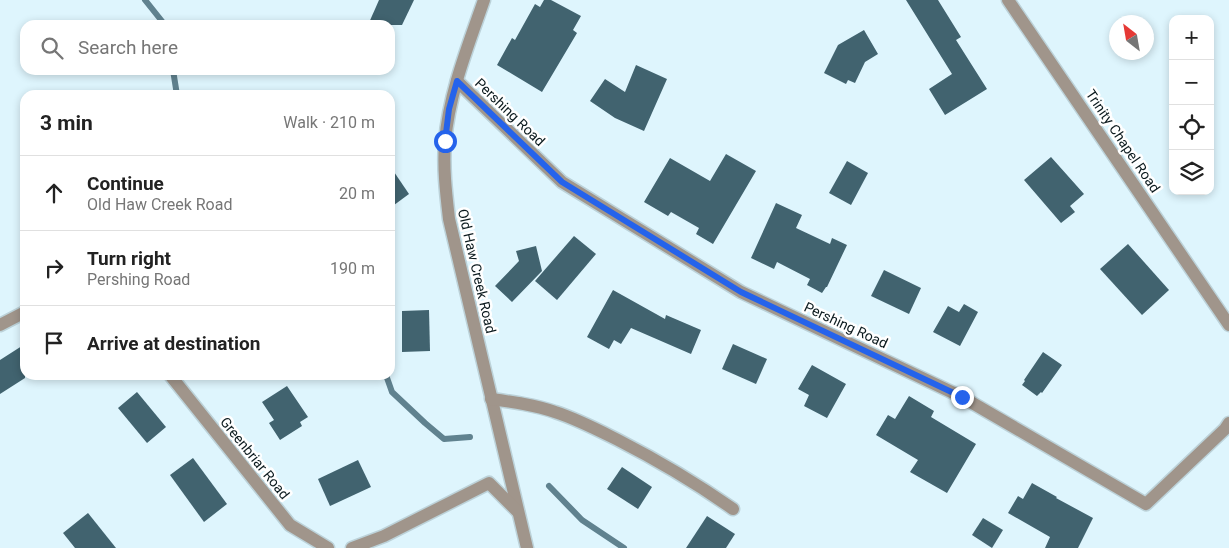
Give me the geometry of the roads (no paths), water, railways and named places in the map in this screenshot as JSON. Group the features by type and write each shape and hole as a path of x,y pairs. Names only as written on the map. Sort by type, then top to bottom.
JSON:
{"street":[{"name":"Old Haw Creek Road","path":"484,0 449,109 444,165 446,192 449,219 527,548"},
{"name":"Trinity Chapel Road","path":"1008,0 1229,325"},
{"name":"Pershing Road","path":"457,81 562,182 578,192 741,292 962,397 1146,504 1224,430 1229,423"},
{"path":"0,325 20,315"},
{"name":"Greenbriar Road","path":"174,380 290,525 328,548"},
{"path":"492,400 556,412 595,428 694,481 733,509"},
{"path":"352,548 384,536 489,483 518,512"}],"waterway":[{"path":"145,0 161,20"},
{"path":"174,75 176,90"},
{"path":"388,380 392,392 444,439 470,437"},
{"path":"549,486 582,520 624,548"}]}
